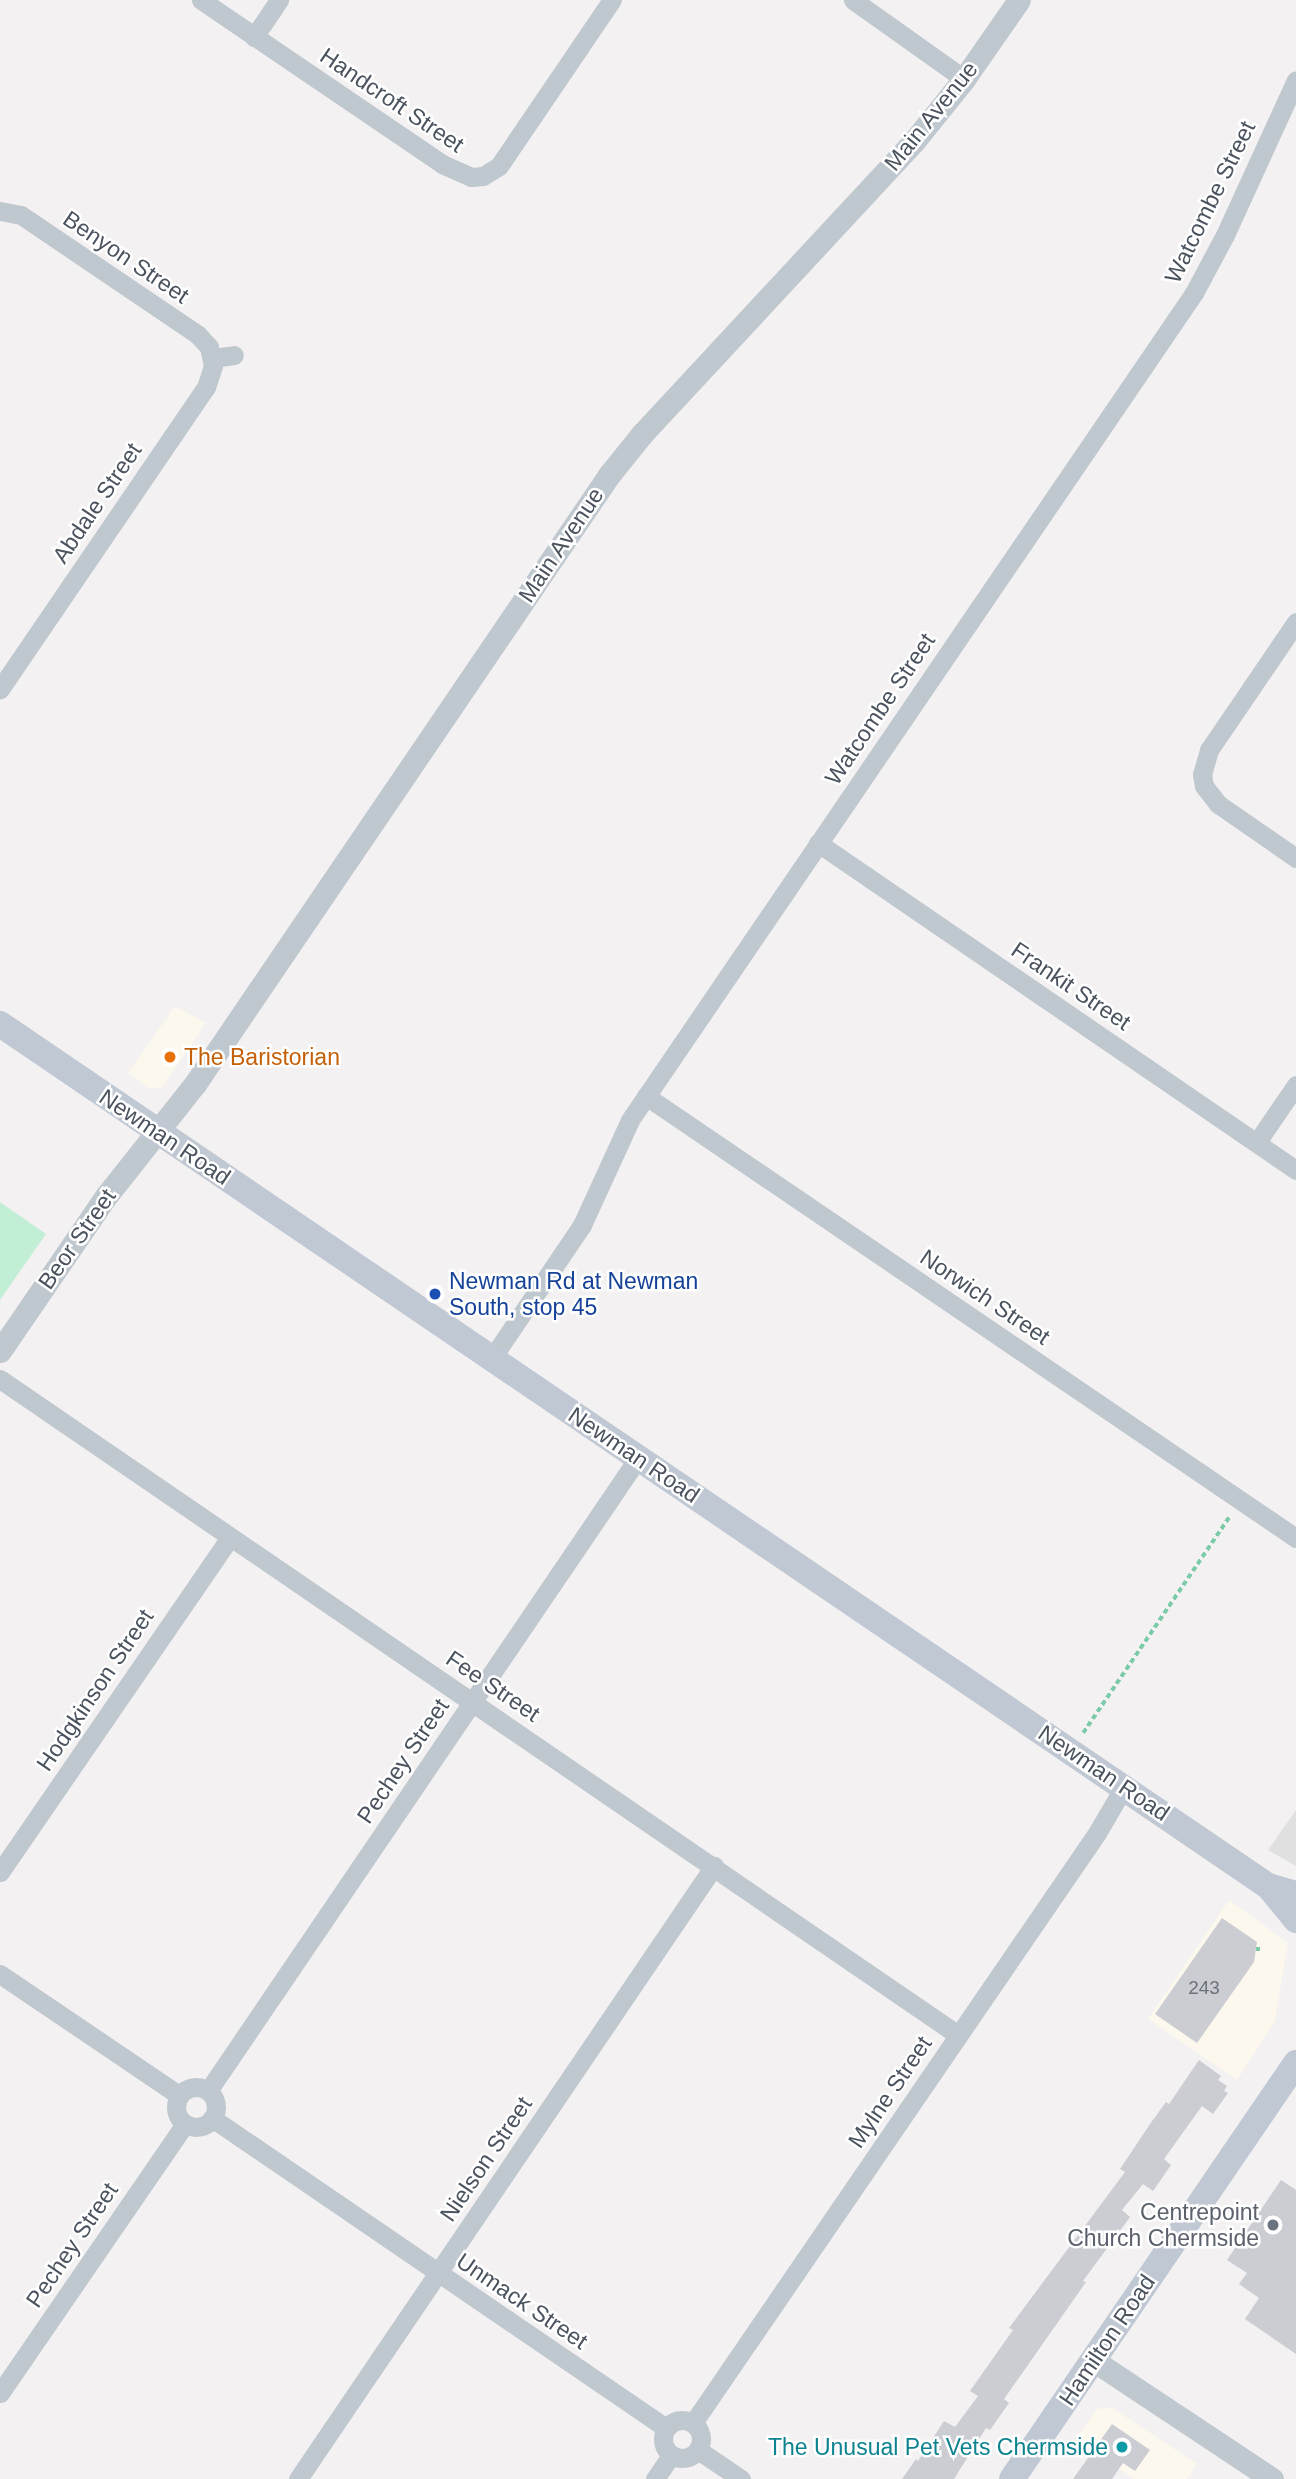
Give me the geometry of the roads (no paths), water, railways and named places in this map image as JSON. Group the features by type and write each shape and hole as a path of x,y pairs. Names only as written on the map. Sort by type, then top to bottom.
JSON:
{"main road":[{"name":"Newman Road","path":"0,1024 1268,1886 1296,1920"},
{"name":"Newman Road","path":"1268,1886 1296,1894"},
{"name":"Hamilton Road","path":"1012,2479 1296,2063"}],"street":[{"name":"Handcroft Street","path":"201,0 454,171 477,177 499,166 612,0"},
{"path":"254,37 279,0"},
{"path":"853,0 964,79"},
{"name":"Main Avenue","path":"157,1131 195,1084 608,475 915,140 964,79 1018,0"},
{"name":"Watcombe Street","path":"492,1358 582,1225 617,1146 646,1096 1194,293 1225,235 1296,80"},
{"name":"Benyon Street","path":"0,211 21,215 198,335 209,346 214,358"},
{"path":"214,358 234,355"},
{"name":"Abdale Street","path":"0,689 206,387 213,371 214,358"},
{"path":"1296,622 1209,750 1202,774 1204,786 1218,804 1296,858"},
{"name":"Frankit Street","path":"818,843 1296,1170"},
{"path":"1257,1142 1296,1085"},
{"name":"Norwich Street","path":"646,1096 1296,1538"},
{"name":"Beor Street","path":"0,1350 107,1195 157,1131"},
{"name":"Fee Street","path":"0,1379 958,2035"},
{"name":"Pechey Street","path":"208,2091 639,1458"},
{"name":"Hodgkinson Street","path":"0,1872 230,1537"},
{"name":"Mylne Street","path":"693,2423 1097,1833 1124,1787"},
{"name":"Nielson Street","path":"298,2479 714,1866"},
{"path":"0,1974 179,2095"},
{"path":"196,2087 208,2091 216,2107 212,2118 202,2126 184,2124 177,2114 179,2095 196,2087"},
{"name":"Unmack Street","path":"212,2118 666,2428"},
{"name":"Pechey Street","path":"0,2393 184,2124"},
{"path":"1093,2360 1272,2479"},
{"path":"676,2420 693,2423 701,2433 698,2450 688,2458 671,2455 662,2440 666,2428 676,2420"},
{"path":"698,2450 741,2479"},
{"path":"655,2479 671,2455"}],"place":[{"name":"The Baristorian","path":"170,1057"},
{"name":"Newman Rd at Newman South, stop 45","path":"435,1294"},
{"name":"Centrepoint Church Chermside","path":"1273,2225"},
{"name":"The Unusual Pet Vets Chermside","path":"1122,2447"}]}
